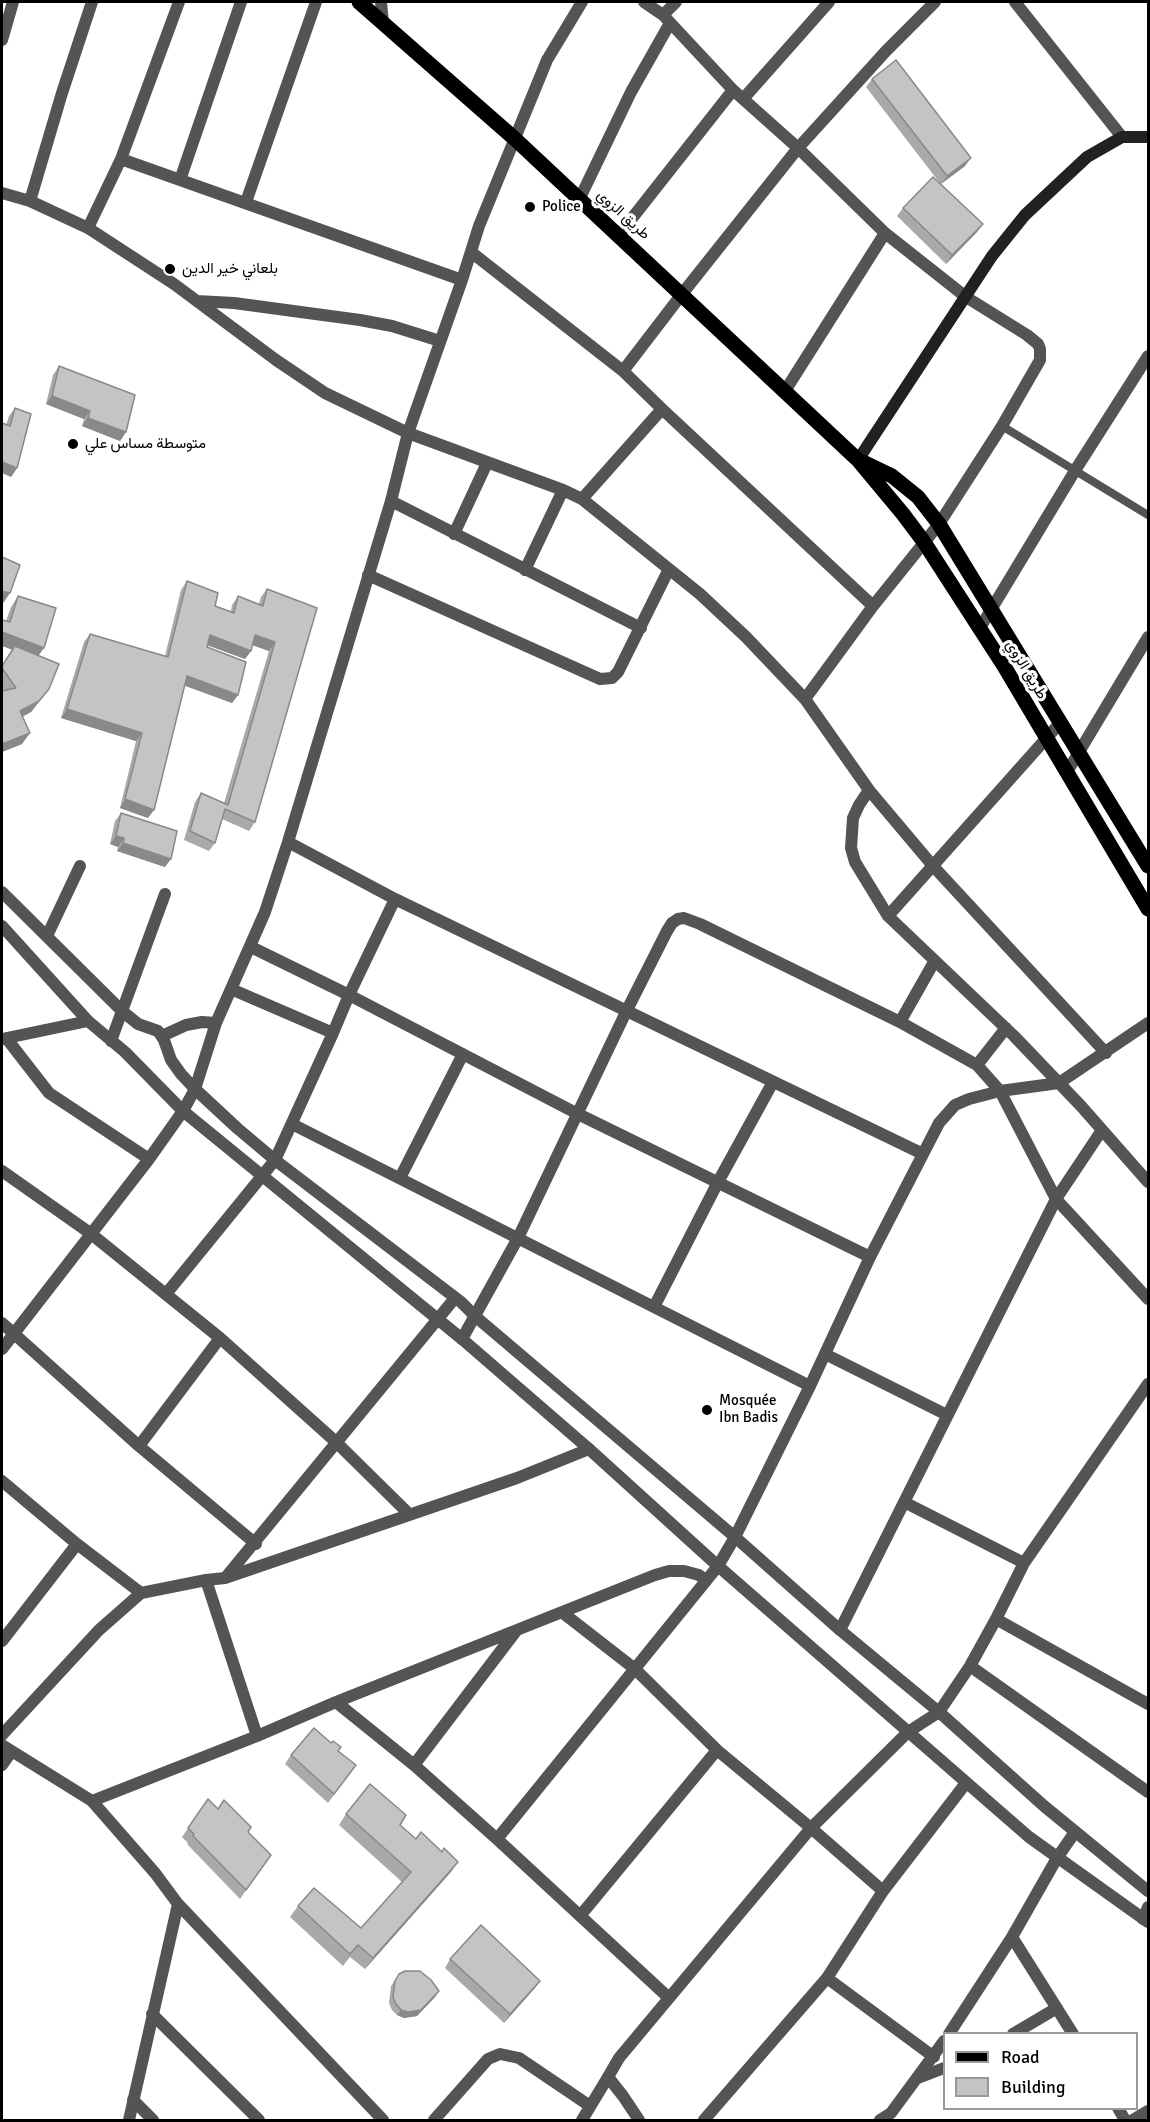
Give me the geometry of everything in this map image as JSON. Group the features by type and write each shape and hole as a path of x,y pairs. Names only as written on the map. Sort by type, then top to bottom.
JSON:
{"main road":[{"name":"طريق الزوي","path":"359,2 515,139 858,460 903,513 980,628 1149,909"},
{"path":"858,460 992,256 1025,215 1088,157 1122,137 1149,137"},
{"name":"طريق الزوي","path":"858,460 892,476 918,497 939,524 1149,866"}],"street":[{"path":"2,40 13,2"},
{"path":"30,201 92,2"},
{"path":"88,228 121,159 179,2"},
{"path":"180,180 241,2"},
{"path":"246,202 316,2"},
{"path":"381,2 383,23"},
{"path":"2,1348 149,1159 183,1111 195,1089 216,1023 265,912 391,501 408,433 479,226 547,60 582,2"},
{"path":"644,2 666,19 733,90 798,148 885,233 966,297 1027,335 1038,344 1040,349 1040,360 1002,426 939,524 873,606 805,699"},
{"path":"579,200 676,2"},
{"path":"743,99 829,2"},
{"path":"624,371 798,148 856,83 935,2"},
{"path":"1015,2 1122,137"},
{"path":"618,236 733,90"},
{"path":"121,159 462,280"},
{"path":"2,193 30,201 88,228 325,393 408,433 582,499 669,569 746,637 805,699 869,790 933,866 1106,1053"},
{"path":"785,391 885,233"},
{"path":"471,252 624,371 873,606"},
{"path":"196,301 234,303 360,320 392,326 441,341"},
{"path":"980,628 1076,469 1149,356"},
{"path":"582,499 662,409"},
{"path":"454,534 487,464"},
{"path":"525,570 563,490"},
{"path":"391,501 640,628"},
{"path":"368,575 600,679 616,675 669,569"},
{"path":"1067,772 1149,636"},
{"path":"888,916 1060,723"},
{"path":"869,790 853,818 851,848 855,862 888,916 1059,1083 1149,1182"},
{"path":"288,842 395,899 923,1154"},
{"path":"47,936 80,866"},
{"path":"2,892 122,1011 138,1024 158,1031 174,1065 195,1089 275,1160 455,1298 735,1537 840,1630 939,1712 1075,1832 1149,1891"},
{"path":"111,1041 165,894"},
{"path":"166,1294 275,1160 349,994 395,899"},
{"path":"462,1339 518,1238 626,1012 672,923 684,918 900,1023 977,1065 1000,1091 1056,1199 1149,1299"},
{"path":"2,926 88,1021 125,1052 183,1111 462,1339 1029,1837 1147,1916"},
{"path":"251,947 349,994 578,1114 870,1257"},
{"path":"900,1023 934,962"},
{"path":"231,989 333,1033"},
{"path":"88,1021 4,1039 49,1093 149,1159"},
{"path":"162,1036 186,1025 202,1022 216,1023"},
{"path":"497,1839 718,1566 735,1537 810,1386 870,1257 939,1123 955,1105 969,1099 1000,1091 1059,1083 1149,1023"},
{"path":"977,1065 1005,1028"},
{"path":"400,1178 463,1054"},
{"path":"654,1307 718,1182 773,1082"},
{"path":"292,1124 810,1386"},
{"path":"840,1630 1056,1199 1102,1130"},
{"path":"2,1171 90,1233 220,1338 336,1442 409,1514"},
{"path":"225,1578 256,1544 336,1442 455,1298"},
{"path":"2,1323 139,1446 256,1544"},
{"path":"139,1446 220,1338"},
{"path":"825,1354 948,1415"},
{"path":"582,2121 619,2058 811,1828 908,1732 939,1712 970,1666 1024,1563 1149,1384"},
{"path":"2,1735 99,1630 141,1593 225,1578 517,1478 589,1449"},
{"path":"4,1489 141,1593"},
{"path":"904,1502 1024,1563"},
{"path":"2,1641 77,1544"},
{"path":"92,1801 655,1575 669,1571 684,1571 699,1575 706,1581"},
{"path":"206,1580 258,1736"},
{"path":"563,1612 635,1669 717,1750 883,1891"},
{"path":"996,1619 1149,1704"},
{"path":"414,1765 517,1630"},
{"path":"970,1666 1149,1792"},
{"path":"336,1702 414,1765 669,1998"},
{"path":"2,1765 6,1748 92,1801 155,1873 178,1904 383,2121"},
{"path":"580,1916 717,1750"},
{"path":"704,2121 827,1978 883,1891 966,1783"},
{"path":"950,2032 1012,1937 1075,1832"},
{"path":"129,2121 178,1904"},
{"path":"1012,1937 1072,2032"},
{"path":"827,1978 934,2057"},
{"path":"1016,2032 1057,2008"},
{"path":"152,2014 259,2121"},
{"path":"880,2121 894,2117 943,2044"},
{"path":"434,2121 488,2059 500,2054 519,2058 590,2106"},
{"path":"918,2078 943,2069"},
{"path":"608,2077 639,2121"},
{"path":"133,2100 153,2121"},
{"path":"1133,2121 1149,2111"}],"lane":[{"path":"1002,426 1149,515"}],"building":[{"path":"896,60 971,158 947,176 872,79"},
{"path":"933,177 983,224 952,255 903,208"},
{"path":"59,366 135,395 126,432 88,418 90,411 52,396"},
{"path":"15,408 31,414 17,468 2,462 2,423 10,426"},
{"path":"2,557 20,565 10,593 2,591"},
{"path":"187,581 218,593 215,606 234,613 238,596 263,606 267,589 317,608 255,822 225,809 215,843 190,831 201,793 228,805 275,642 255,635 251,651 210,635 207,647 246,662 238,695 187,676 154,810 125,799 142,733 67,709 90,634 168,657"},
{"path":"18,596 56,608 44,648 2,632 2,620 10,622"},
{"path":"15,646 59,664 49,689 39,701 20,711 30,733 2,743 2,691 16,688 2,666"},
{"path":"121,813 177,831 171,859 123,843 124,838 116,836"},
{"path":"314,1728 331,1743 333,1741 341,1747 338,1751 356,1765 334,1794 291,1755"},
{"path":"370,1784 406,1815 400,1825 416,1839 421,1832 442,1852 444,1848 458,1862 373,1958 358,1945 350,1954 298,1906 314,1888 361,1928 411,1872 346,1814"},
{"path":"208,1799 218,1809 224,1800 251,1827 248,1832 271,1855 246,1890 193,1836 194,1834 188,1828"},
{"path":"481,1925 540,1981 510,2014 450,1959"},
{"path":"405,1971 420,1971 439,1991 421,2010 408,2012 401,2010 393,1997 395,1981 399,1974"}],"place":[{"name":"Police","path":"530,207"},
{"name":"بلعاني خير الدين","path":"170,269"},
{"name":"متوسطة مساس علي","path":"73,444"},
{"name":"Mosquée Ibn Badis","path":"707,1410"}]}
